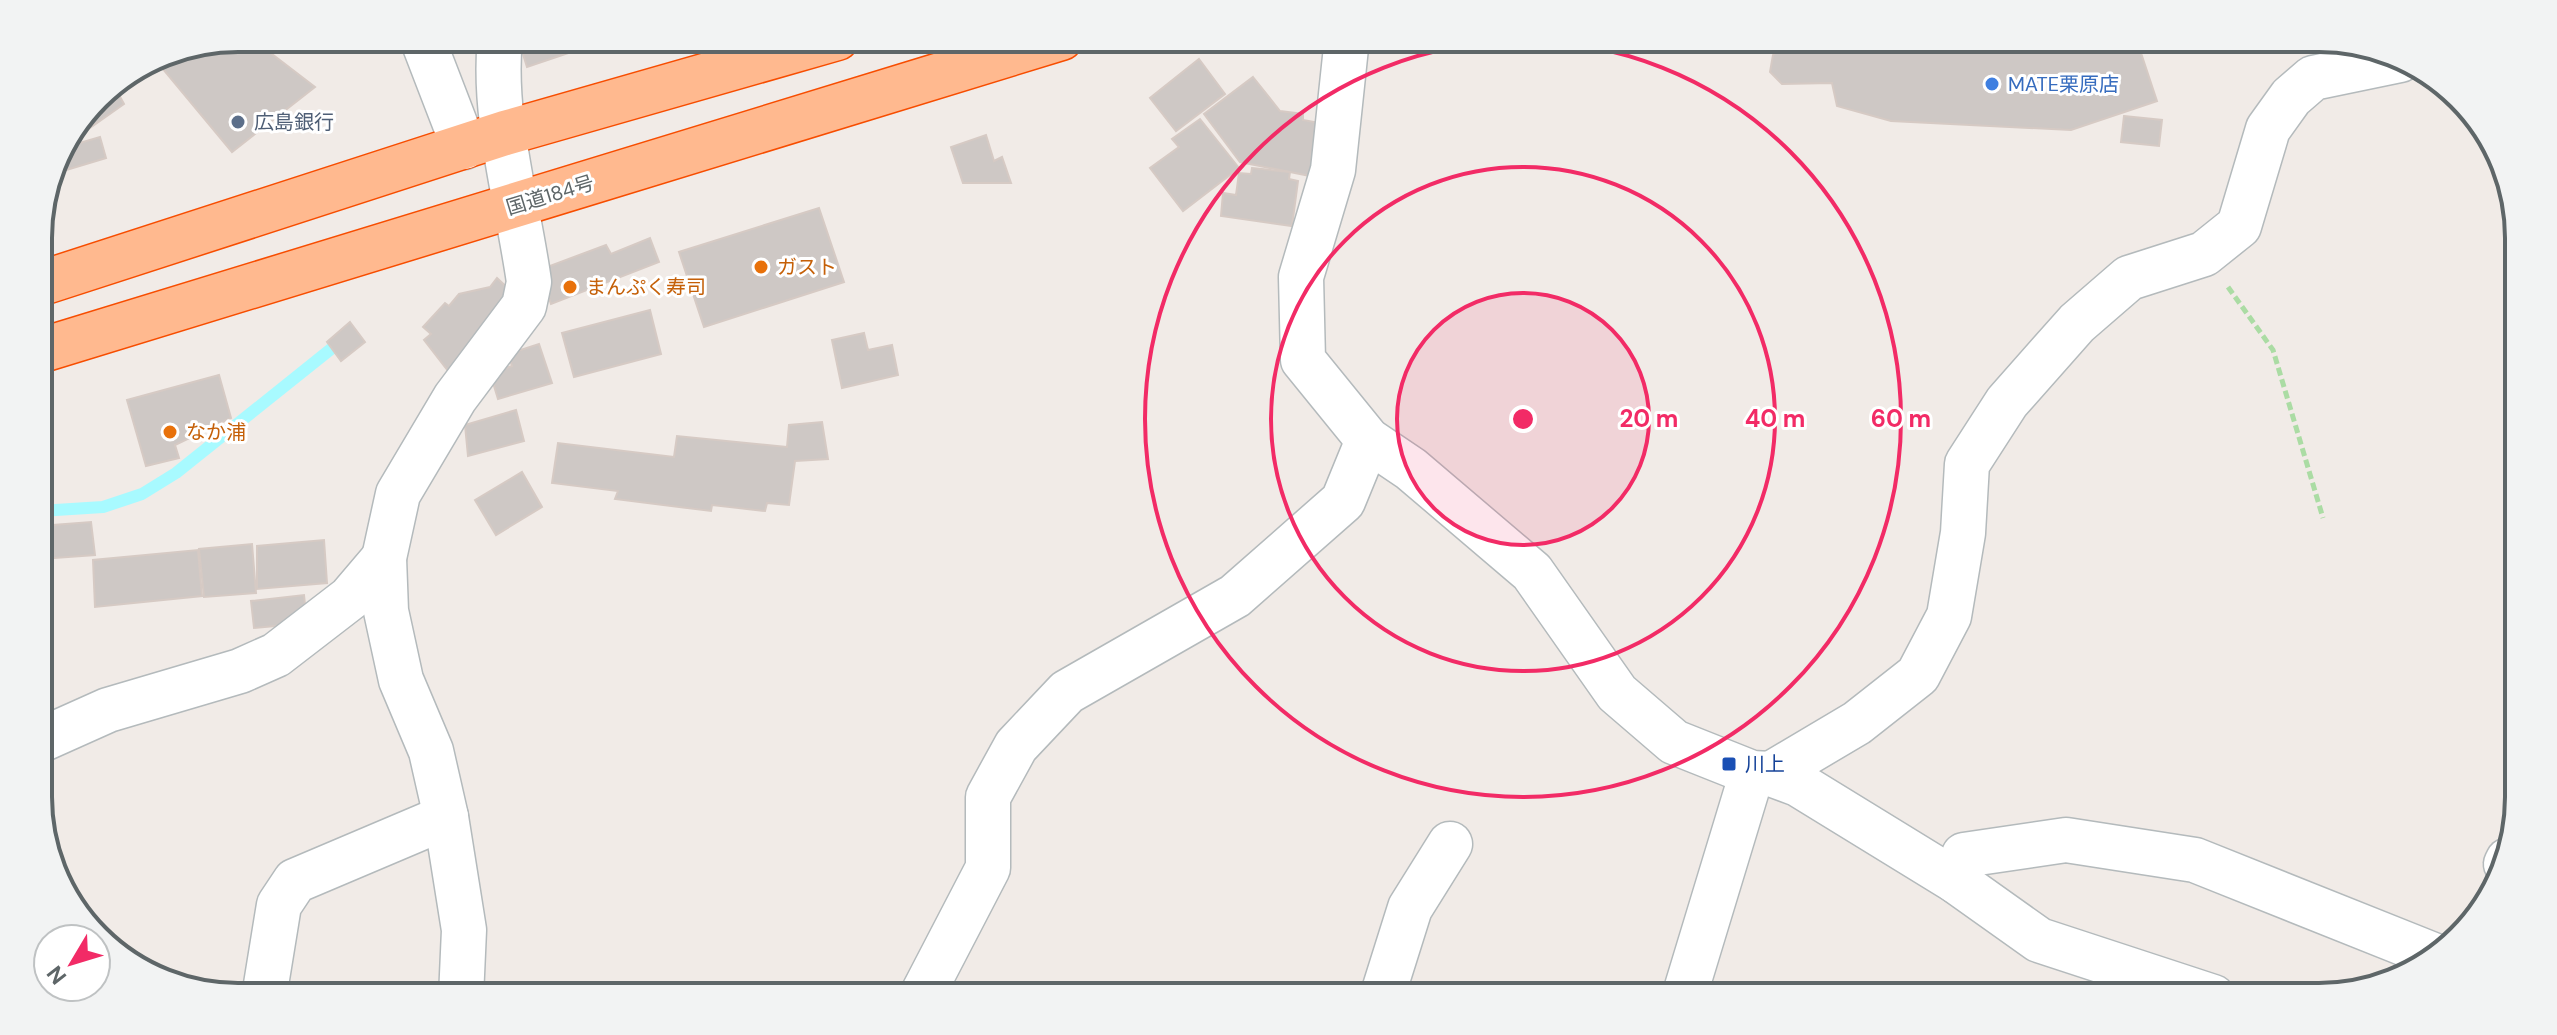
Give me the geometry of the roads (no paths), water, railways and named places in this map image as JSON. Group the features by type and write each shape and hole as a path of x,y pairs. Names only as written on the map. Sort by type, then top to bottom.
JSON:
{"highway":[{"path":"52,280 505,133 788,52"},
{"name":"国道184号","path":"52,347 1015,52"}],"street":[{"path":"427,52 464,147"},
{"path":"462,983 464,930 446,817 431,751 401,680 386,611 384,558 398,494 455,398 524,306 529,282 505,133 498,52"},
{"path":"1346,52 1333,170 1301,277 1303,360 1368,440 1411,469 1532,572 1617,693 1674,742 1798,784 1956,881 2039,940 2170,983"},
{"path":"1689,983 1762,774 1857,723 1918,675 1949,616 1963,533 1967,464 2007,402 2077,323 2129,278 2204,254 2239,226 2268,129 2291,97 2313,78 2383,64"},
{"path":"928,983 988,868 988,797 1016,746 1067,692 1235,596 1343,501 1368,440"},
{"path":"52,735 108,710 240,671 276,655 350,598 384,558"},
{"path":"266,983 279,905 295,881 446,817"},
{"path":"1956,881 1964,855 2066,840 2080,842 2195,860 2423,951"},
{"path":"1386,983 1410,908 1450,844"}],"waterway":[{"path":"52,510 103,507 142,494 176,473 331,349"}],"place":[{"name":"MATE栗原店","path":"1992,84"},
{"name":"広島銀行","path":"238,122"},
{"name":"ガスト","path":"761,267"},
{"name":"まんぷく寿司","path":"570,287"},
{"name":"なか浦","path":"170,432"},
{"name":"川上","path":"1729,764"}]}
